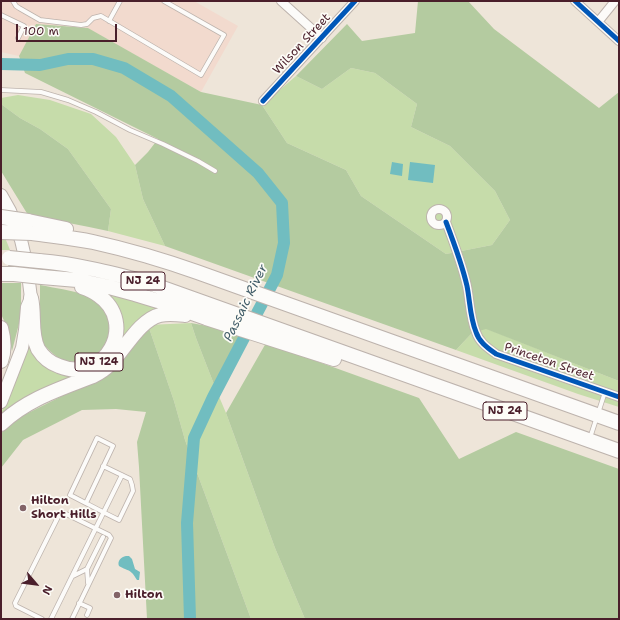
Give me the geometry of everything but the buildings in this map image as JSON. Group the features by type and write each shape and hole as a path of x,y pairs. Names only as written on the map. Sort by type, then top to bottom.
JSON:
{"highway":[{"path":"1,216 30,227"},
{"name":"NJ 24","path":"1,232 30,227 127,250 162,260 619,423"},
{"name":"NJ 24","path":"5,258 58,262 76,265 146,282 267,331 410,376 619,451"},
{"name":"NJ 124","path":"8,274 59,279 91,290 99,295 111,308 116,322 116,334 111,349 100,362 88,368 69,370 56,365 43,356 35,340 31,298"},
{"path":"59,279 77,280 109,287 158,301 206,318"},
{"path":"1,424 18,409 30,402 93,376 103,370 111,363 143,324 153,317 171,314 242,322"},
{"path":"1,328 4,347 1,361"}],"main road":[{"name":"NJ 124","path":"1,195 10,211 21,240 27,266 31,298"},
{"path":"1,402 22,348 27,307 31,298"}],"street":[{"path":"281,1 322,38"},
{"name":"Wilson Street","path":"263,101 355,1"},
{"path":"576,1 619,41"},
{"path":"598,22 615,1"},
{"name":"Princeton Street","path":"446,222 460,259 476,332 483,344 496,354 619,397"}],"lane":[{"path":"13,1 16,6 40,20 82,25 87,24 93,18 101,16 201,75 224,35 164,1"},
{"path":"109,21 120,1"},
{"path":"1,15 24,26 18,38"},
{"path":"1,90 41,92 68,100 96,112 130,130 164,144 215,171"},
{"path":"589,441 605,392"},
{"path":"86,503 103,466 113,446 97,438 70,495 119,520 133,491 130,479 103,466"},
{"path":"51,619 122,475"},
{"path":"42,619 16,606 15,603 59,515 62,512 96,528 109,535 111,538 72,619"},
{"path":"88,585 87,569 103,537"},
{"path":"72,576 87,569"},
{"path":"79,603 90,608 86,615"}],"shaded area":[{"path":"1,1 194,1 238,26 201,92 87,28 36,24 19,56 1,52"}],"green space":[{"path":"418,1 468,1 494,29 599,108 619,92 619,381 486,329 472,333 456,350 165,246 143,199 135,165 158,139 25,73 19,56 36,24 88,28 201,92 262,105 287,143 346,170 361,196 446,254 492,245 510,220 495,191 450,146 411,127 417,104 375,73 351,68 322,89 296,76 347,24 362,41 415,33"},
{"path":"351,68 375,73 417,104 411,127 450,146 495,191 510,220 492,245 446,254 361,196 346,170 287,143 262,105 296,76 322,89"},
{"path":"18,95 50,100 91,114 116,137 135,165 143,199 165,246 108,231 111,209 68,149 1,104 1,98"},
{"path":"1,104 68,149 111,209 108,231 28,215 1,171"},
{"path":"1,240 6,240 10,250 1,250"},
{"path":"1,283 21,283 21,316 12,351 6,325 1,314"},
{"path":"40,285 69,290 85,295 93,299 105,312 108,319 109,335 101,351 89,362 62,361 44,345 40,332"},
{"path":"108,293 165,309 120,346 119,311 117,305"},
{"path":"191,323 226,413 275,548 305,619 251,619 185,440 174,401 148,325"},
{"path":"191,323 224,329 239,335 215,387 196,338"},
{"path":"148,325 174,401 185,440 251,619 147,619 137,442 146,412 116,409 82,410 23,440 1,468 1,434 8,423 106,374"},
{"path":"485,328 619,381 619,407 578,394 456,350 472,333"},
{"path":"28,337 77,375 1,415 1,414"},
{"path":"266,343 419,398 459,459 516,432 619,469 619,619 305,619 275,548 226,413"}],"water":[{"path":"392,162 403,164 402,176 390,174"},
{"path":"410,162 435,165 433,183 408,180"},
{"path":"126,556 129,556 132,559 135,569 140,572 139,580 137,580 131,572 119,566 120,560"}],"waterway":[{"name":"Passaic River","path":"1,64 40,65 68,59 93,59 124,68 171,96 258,173 282,203 284,243 277,275 213,397 194,438 187,523 190,619"}],"cycle path":[{"path":"263,101 355,1"},
{"path":"575,1 619,41"},
{"path":"446,222 465,278 471,315 479,339 496,354 619,397"}],"place":[{"name":"Hilton Short Hills","path":"23,508"},
{"name":"Hilton","path":"117,595"}]}
